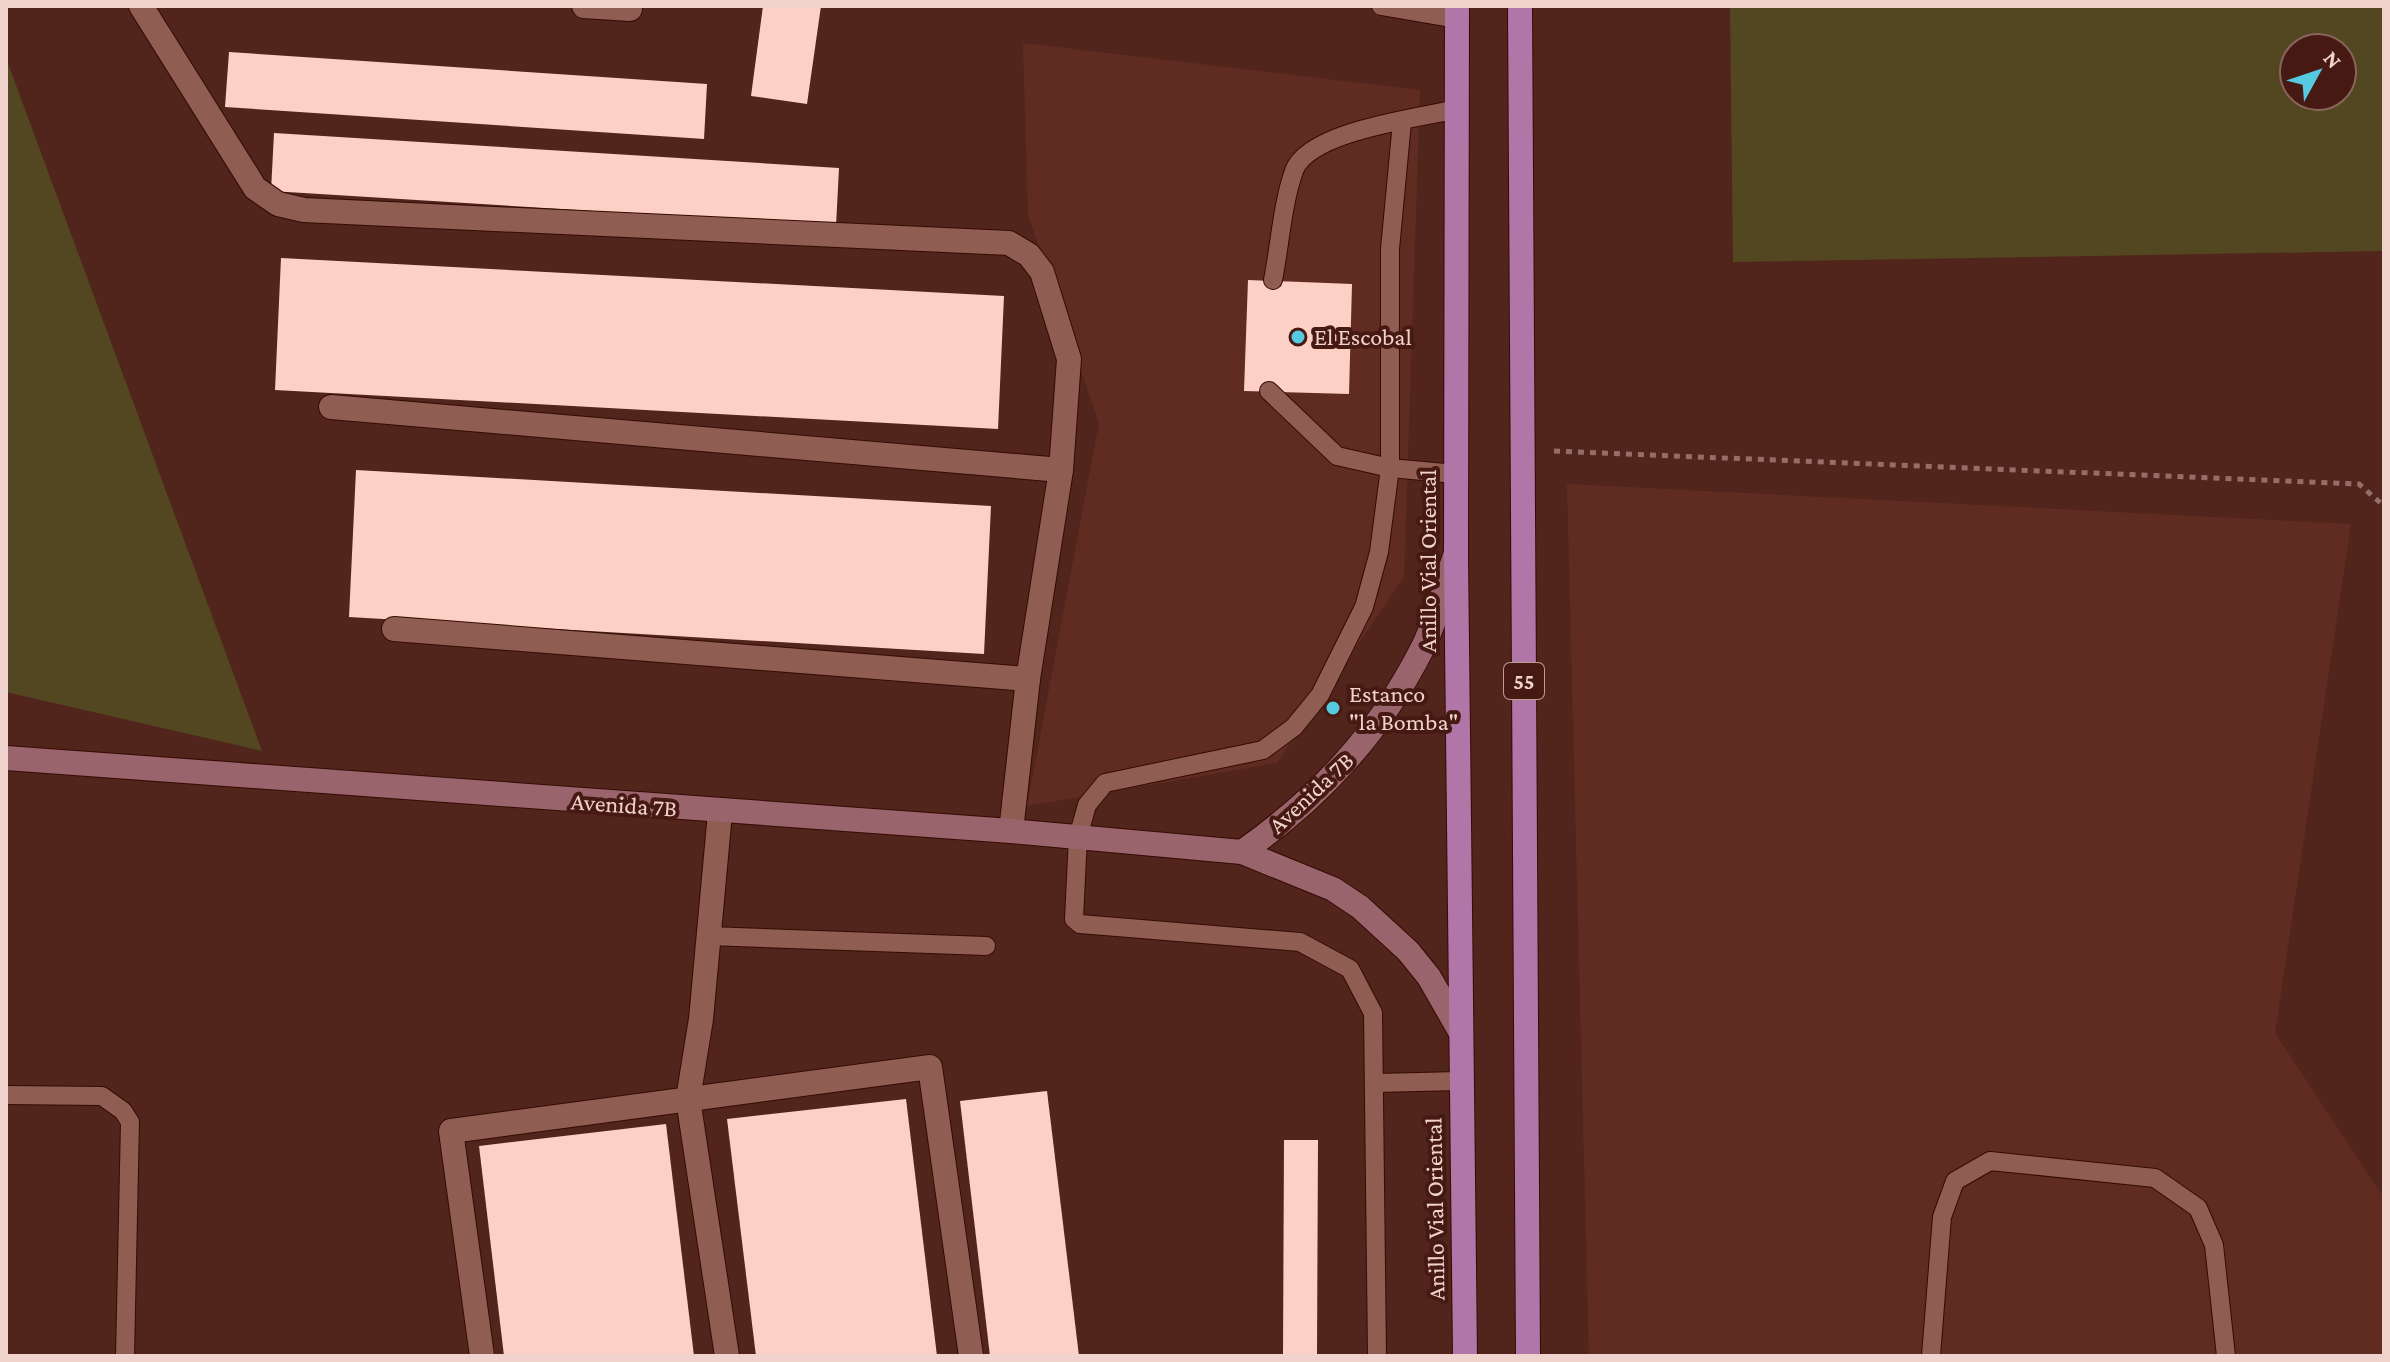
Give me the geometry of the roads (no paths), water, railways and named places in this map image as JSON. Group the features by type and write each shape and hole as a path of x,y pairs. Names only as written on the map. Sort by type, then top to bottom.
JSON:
{"highway":[{"name":"55","path":"1520,6 1528,1356"},
{"name":"Anillo Vial Oriental","path":"1457,12 1456,555 1465,1356"}],"street":[{"path":"141,6 255,188 278,204 304,210 1009,243 1029,255 1042,272 1069,359 1061,470 1028,679 1011,831"},
{"path":"584,6 630,9"},
{"path":"331,407 1061,470"},
{"name":"Avenida 7B","path":"1242,852 1315,796 1376,727 1423,647 1456,555"},
{"path":"394,629 1028,679"},
{"name":"Avenida 7B","path":"6,758 720,813 1011,831 1242,852 1333,889 1360,907 1408,951 1441,995 1461,1033"},
{"path":"720,813 688,1099 727,1356"},
{"path":"482,1356 451,1131 930,1067 971,1356"}],"lane":[{"path":"1381,6 1457,12"},
{"path":"1273,280 1294,168 1309,151 1338,137 1457,109"},
{"path":"1377,1356 1373,1013 1350,969 1300,942 1080,924 1074,919 1072,897 1078,837 1087,805 1105,783 1263,750 1294,727 1320,695 1364,607 1379,552 1390,468 1390,249 1402,122"},
{"path":"1269,391 1337,456 1390,468 1456,474"},
{"path":"708,936 986,946"},
{"path":"1376,1083 1460,1081"},
{"path":"6,1095 102,1096 115,1103 130,1122 125,1356"},
{"path":"1931,1356 1942,1217 1955,1181 1990,1161 2155,1178 2198,1208 2214,1245 2226,1356"}],"place":[{"name":"El Escobal","path":"1298,337"},
{"name":"Estanco \"la Bomba\"","path":"1333,708"}]}
